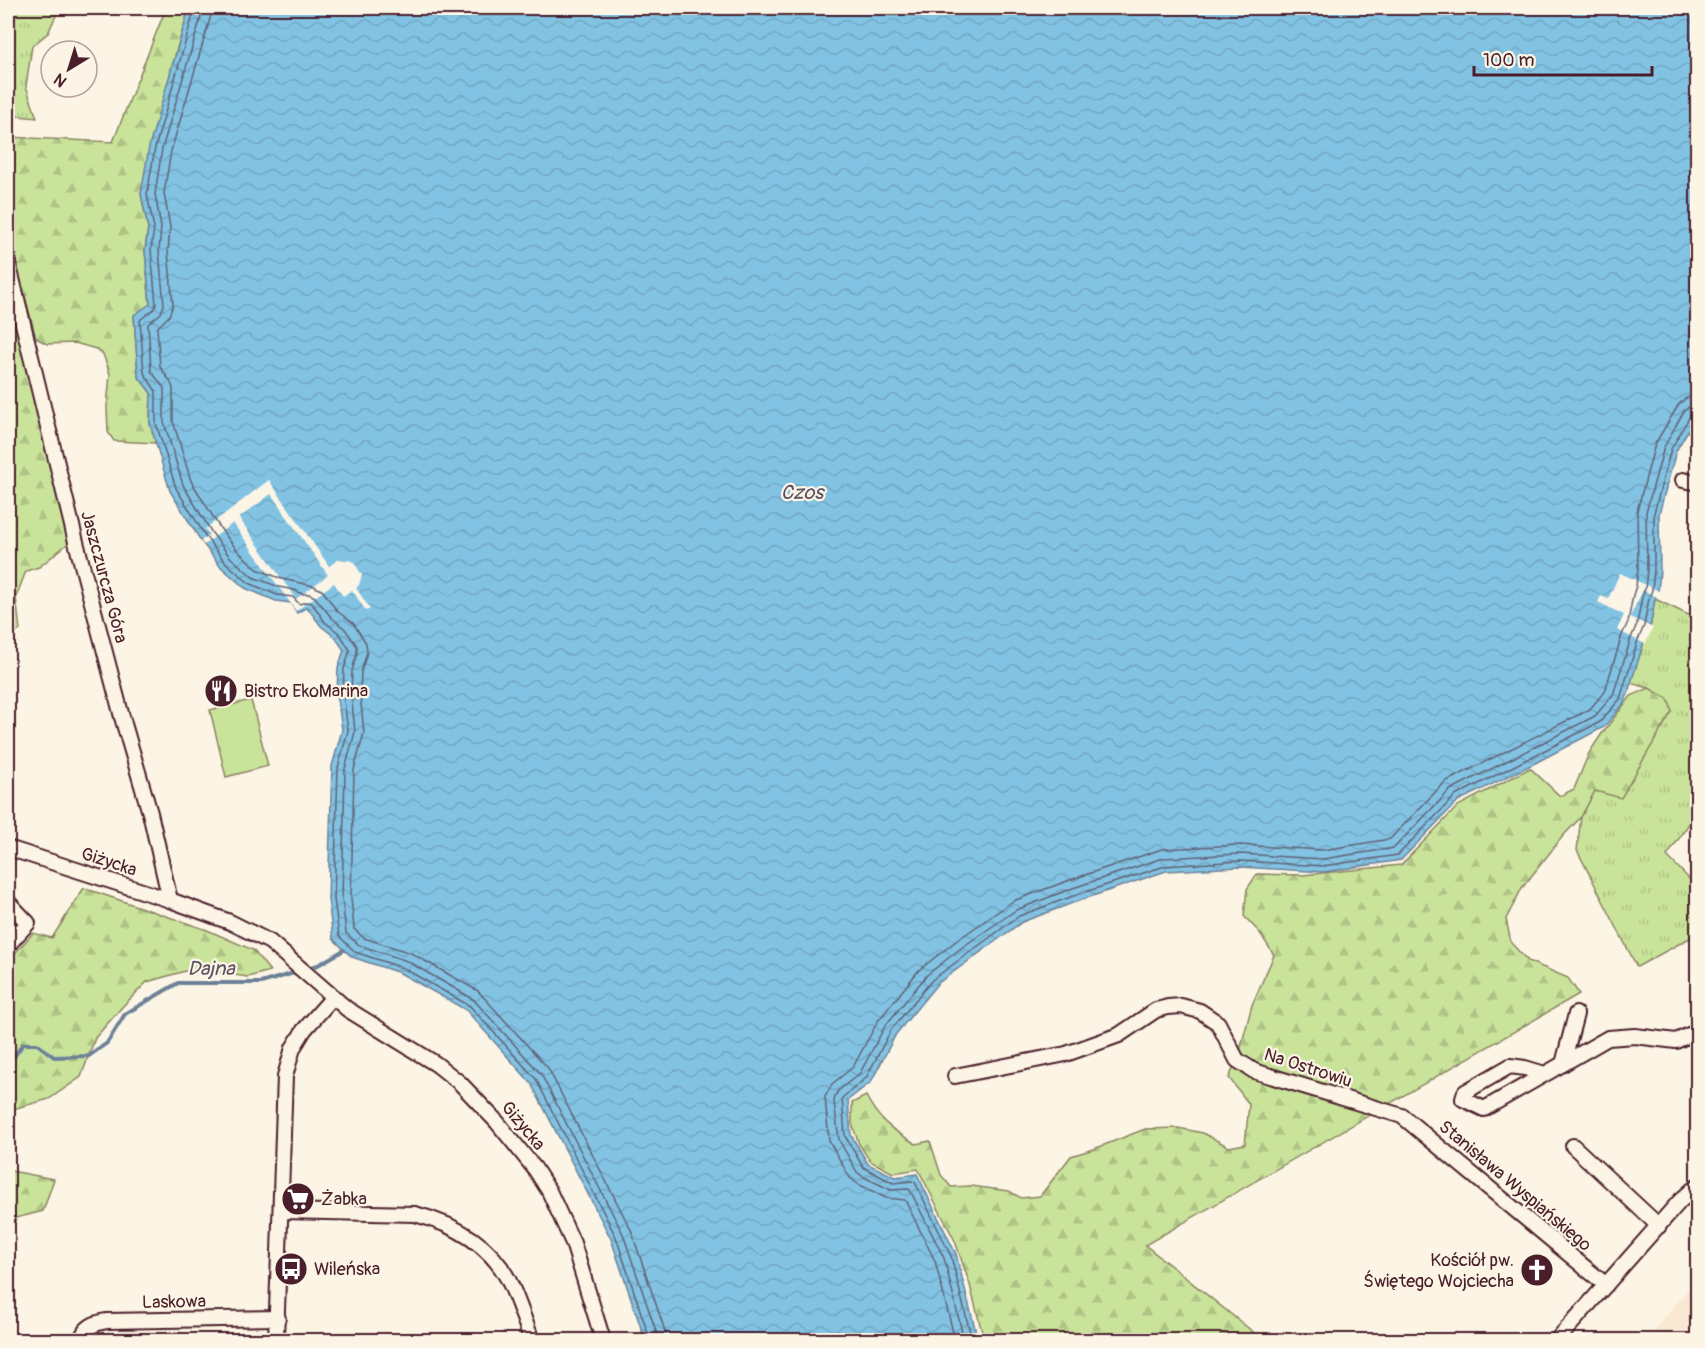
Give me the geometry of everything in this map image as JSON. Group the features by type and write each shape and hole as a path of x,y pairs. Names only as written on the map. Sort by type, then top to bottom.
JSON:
{"street":[{"name":"Jaszczurcza Góra","path":"8,262 76,542 150,813 170,900"},
{"path":"1683,480 1698,483"},
{"name":"Giżycka","path":"8,848 230,921 270,942 347,1010 436,1064 460,1083 497,1122 536,1169 549,1191 573,1243 603,1341"},
{"path":"8,902 28,923 8,945"},
{"path":"276,1341 285,1076 293,1048 304,1030 333,997"},
{"name":"Na Ostrowiu","path":"955,1076 1066,1054 1119,1035 1156,1010 1181,1006 1200,1011 1218,1023 1237,1060 1254,1071 1402,1116"},
{"path":"1563,1064 1576,1014"},
{"path":"1545,1074 1510,1066 1466,1092 1463,1099 1484,1109 1608,1038 1635,1036 1676,1041 1698,1030"},
{"name":"Stanisława Wyspiańskiego","path":"1402,1116 1606,1285"},
{"path":"1573,1146 1659,1226"},
{"path":"1557,1341 1680,1201 1698,1185"},
{"path":"282,1211 415,1214 435,1219 458,1230 477,1242 507,1276 532,1341"},
{"name":"Laskowa","path":"81,1341 84,1333 97,1322 278,1318"}],"shaded area":[{"path":"1697,1279 1697,1340 1657,1340 1653,1336 1659,1324"}],"green space":[{"path":"8,8 93,8 93,12 58,11 48,33 32,46 26,86 37,118 8,115"},
{"path":"166,8 183,8 188,13 177,48 141,194 148,228 145,250 150,305 134,316 138,376 151,393 150,424 156,443 114,441 108,432 107,407 110,374 103,354 96,349 75,343 47,344 36,338 8,232 8,137 113,142"},
{"path":"8,297 71,541 39,567 26,571 16,597 20,630 8,636"},
{"path":"1655,599 1697,619 1697,812 1667,856 1697,887 1697,934 1637,967 1577,850 1581,817 1595,790 1651,746 1672,711 1649,688 1630,683 1650,628"},
{"path":"1649,688 1668,699 1672,711 1621,798 1595,791 1581,817 1522,888 1506,919 1511,943 1528,961 1568,978 1579,994 1145,1245 1263,1340 1232,1340 1222,1333 1217,1340 984,1340 970,1285 955,1241 918,1169 893,1173 870,1161 859,1144 852,1124 852,1103 866,1096 881,1118 900,1134 916,1144 930,1141 941,1175 951,1187 971,1186 1009,1191 1021,1198 1040,1196 1071,1156 1145,1129 1178,1128 1203,1133 1229,1147 1245,1144 1249,1104 1229,1078 1239,1054 1252,1005 1274,955 1260,933 1244,916 1247,889 1257,874 1303,875 1401,865 1458,806 1530,768 1560,796 1574,789 1589,753 1631,696"},
{"path":"251,700 268,766 226,777 210,710"},
{"path":"84,888 207,930 253,950 270,971 248,977 192,969 147,982 95,1038 81,1077 49,1099 9,1110 8,1113 8,961 33,933 52,938"},
{"path":"8,1167 11,1171 54,1179 43,1211 8,1220"}],"water":[{"name":"Czos","path":"189,8 1697,8 1697,415 1676,451 1659,514 1658,592 1650,628 1625,702 1604,727 1458,801 1401,860 1324,872 1240,867 1166,871 1022,922 937,984 896,1034 871,1082 848,1100 851,1135 868,1164 895,1177 917,1174 956,1254 978,1340 645,1340 611,1239 531,1083 466,1010 400,973 352,957 333,939 328,899 332,766 342,730 337,694 338,668 344,650 307,607 297,613 291,603 276,601 245,588 220,566 201,541 170,491 150,424 151,393 138,376 134,315 150,304 145,250 148,228 141,194 149,147"}],"pier":[{"path":"269,480 329,566 339,559 353,561 362,575 356,588 370,609 366,611 352,590 343,596 334,583 296,611 233,523 204,545 201,541 209,534 205,529","holes":["271,494 328,575 296,599 239,518"]},
{"path":"1620,573 1661,592 1659,598 1643,590 1630,617 1653,628 1645,644 1617,630 1624,615 1598,602 1601,596 1608,599"}],"waterway":[{"name":"Dajna","path":"307,968 318,965 344,950"},
{"name":"Dajna","path":"8,1065 23,1044 37,1044 54,1057 89,1056 107,1043 125,1014 178,983 261,983 297,972"}],"place":[{"name":"Bistro EkoMarina","path":"221,691"},
{"name":"Żabka","path":"298,1199"},
{"name":"Wileńska","path":"291,1269"},
{"name":"Kościół pw. Świętego Wojciecha","path":"1537,1270"}]}
